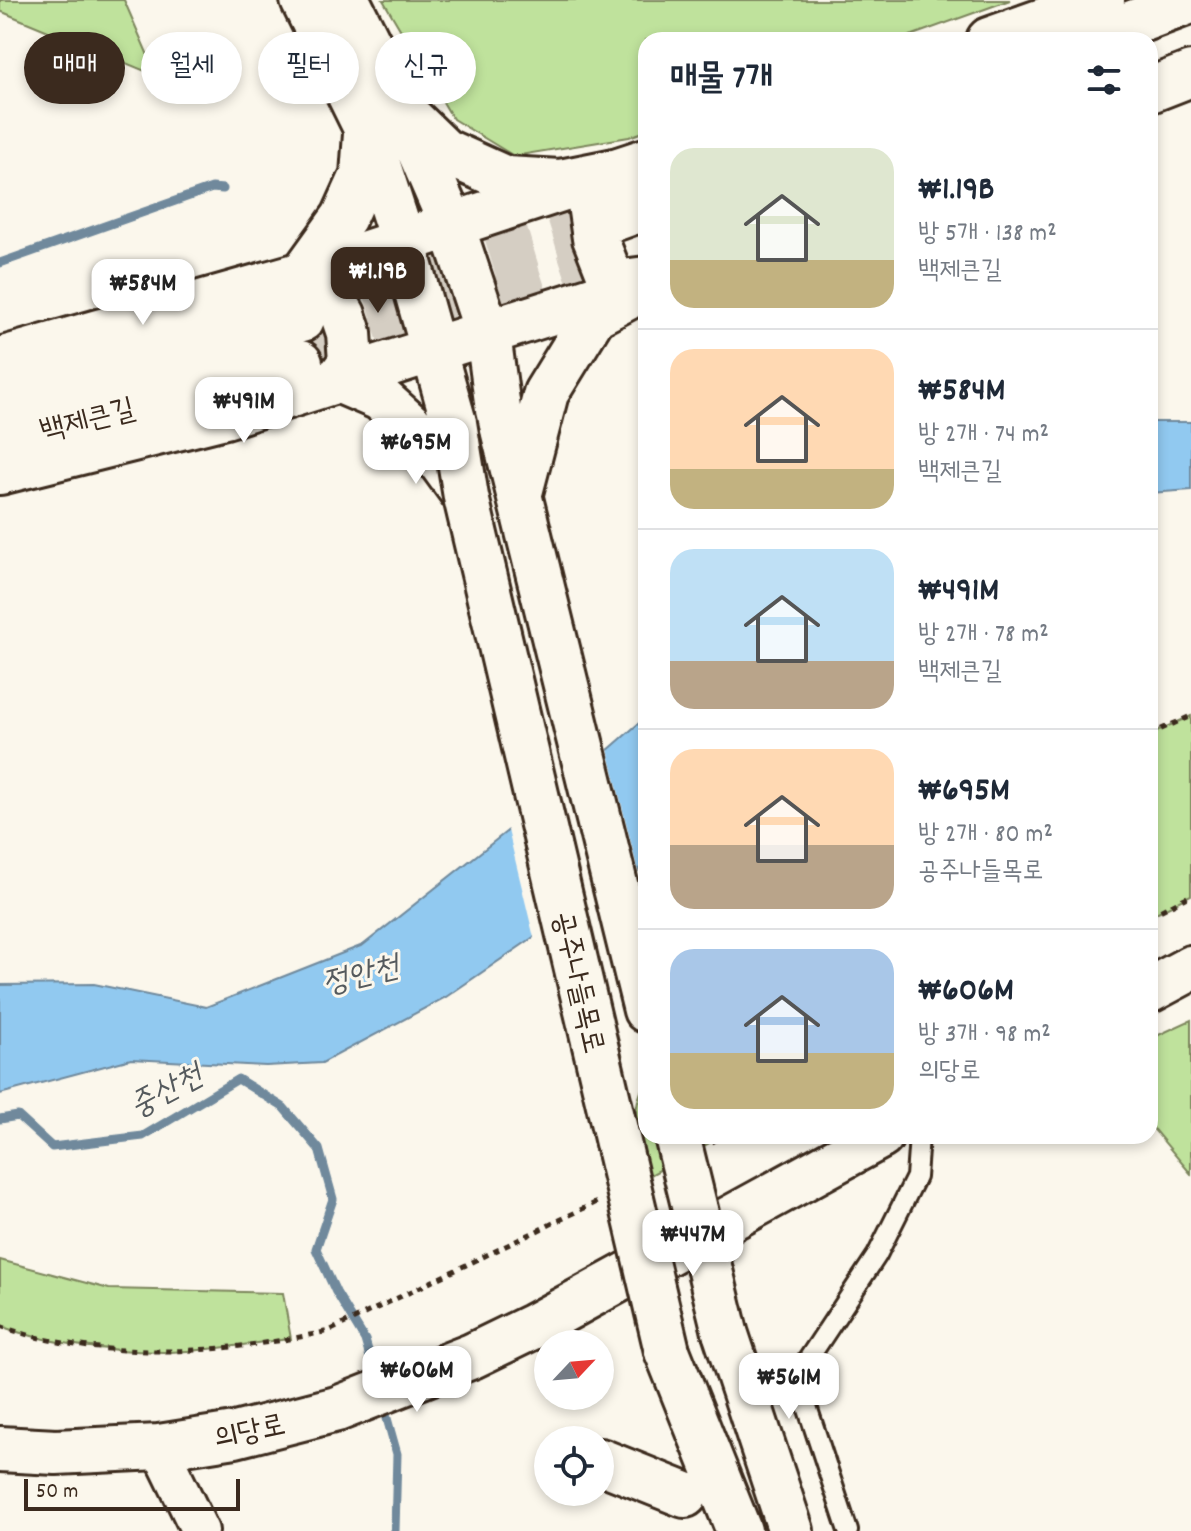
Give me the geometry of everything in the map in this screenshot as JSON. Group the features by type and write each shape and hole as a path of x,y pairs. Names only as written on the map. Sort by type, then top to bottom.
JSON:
{"main road":[{"path":"303,0 384,119 444,151 506,179 560,182 636,165"},
{"path":"303,274 344,217 384,119 347,0"},
{"path":"1012,32 1102,0"},
{"path":"1108,32 1191,1"},
{"path":"1158,57 1191,45"},
{"path":"1158,87 1191,74"},
{"name":"공주나들목로","path":"384,119 452,226 488,334 498,409 638,977"},
{"name":"공주나들목로","path":"384,119 403,242 434,351 437,429 466,497 667,1351 739,1531"},
{"path":"0,360 303,274 636,165"},
{"path":"636,165 598,192 590,204 595,238 610,276 623,282 638,256"},
{"path":"0,472 225,416 318,353 434,351 488,334 638,255"},
{"path":"520,492 546,393 594,315 638,255"},
{"path":"303,274 330,293 343,315 349,333 351,362 318,353"},
{"path":"318,353 380,398 437,429"},
{"name":"백제큰길","path":"0,399 318,353"},
{"name":"백제큰길","path":"0,440 318,353"},
{"path":"1158,986 1191,968"},
{"path":"694,1144 725,1332 791,1531"},
{"name":"의당로","path":"0,1449 56,1452 159,1447 235,1435 337,1409 472,1356 534,1326 866,1144"},
{"path":"614,1467 685,1495"}],"street":[{"path":"159,1447 200,1531"}],"lane":[{"path":"848,1531 797,1376 877,1255 916,1177 918,1144"}],"path":[{"path":"1158,730 1191,716"},
{"path":"1158,912 1191,895"},
{"path":"0,1326 36,1339 164,1352 291,1339 329,1331 599,1201"}],"green space":[{"path":"0,0 124,0 141,39 141,69 125,63 125,32 51,32 0,11"},
{"path":"383,0 1010,0 921,32 638,32 638,134 514,156 453,119 444,104 476,104 476,32 402,32"},
{"path":"1191,716 1191,895 1158,912 1158,730"},
{"path":"1191,1020 1191,1174 1158,1135 1158,1035"},
{"path":"638,1101 638,1144 707,1144 645,1178 637,1141 635,1129"},
{"path":"0,1260 109,1289 283,1293 291,1339 163,1352 101,1348 19,1333 0,1326"}],"water":[{"path":"1158,422 1191,422 1191,490 1158,492"},
{"name":"정안천","path":"638,724 638,871 560,919 446,997 322,1063 266,1066 131,1059 0,1094 0,985 94,984 206,1007 363,945 591,765"}],"pier":[{"path":"607,745 638,876 535,942 507,826"}],"waterway":[{"path":"0,263 212,188 223,189"},
{"name":"중산천","path":"0,1119 18,1116 52,1147 143,1136 238,1079 283,1107 319,1149 333,1199 316,1249 336,1292 365,1340 377,1382"},
{"name":"중산천","path":"383,1404 397,1454 395,1531"}],"tunnel":[{"path":"302,319 616,218"},
{"path":"314,359 627,255"}]}
